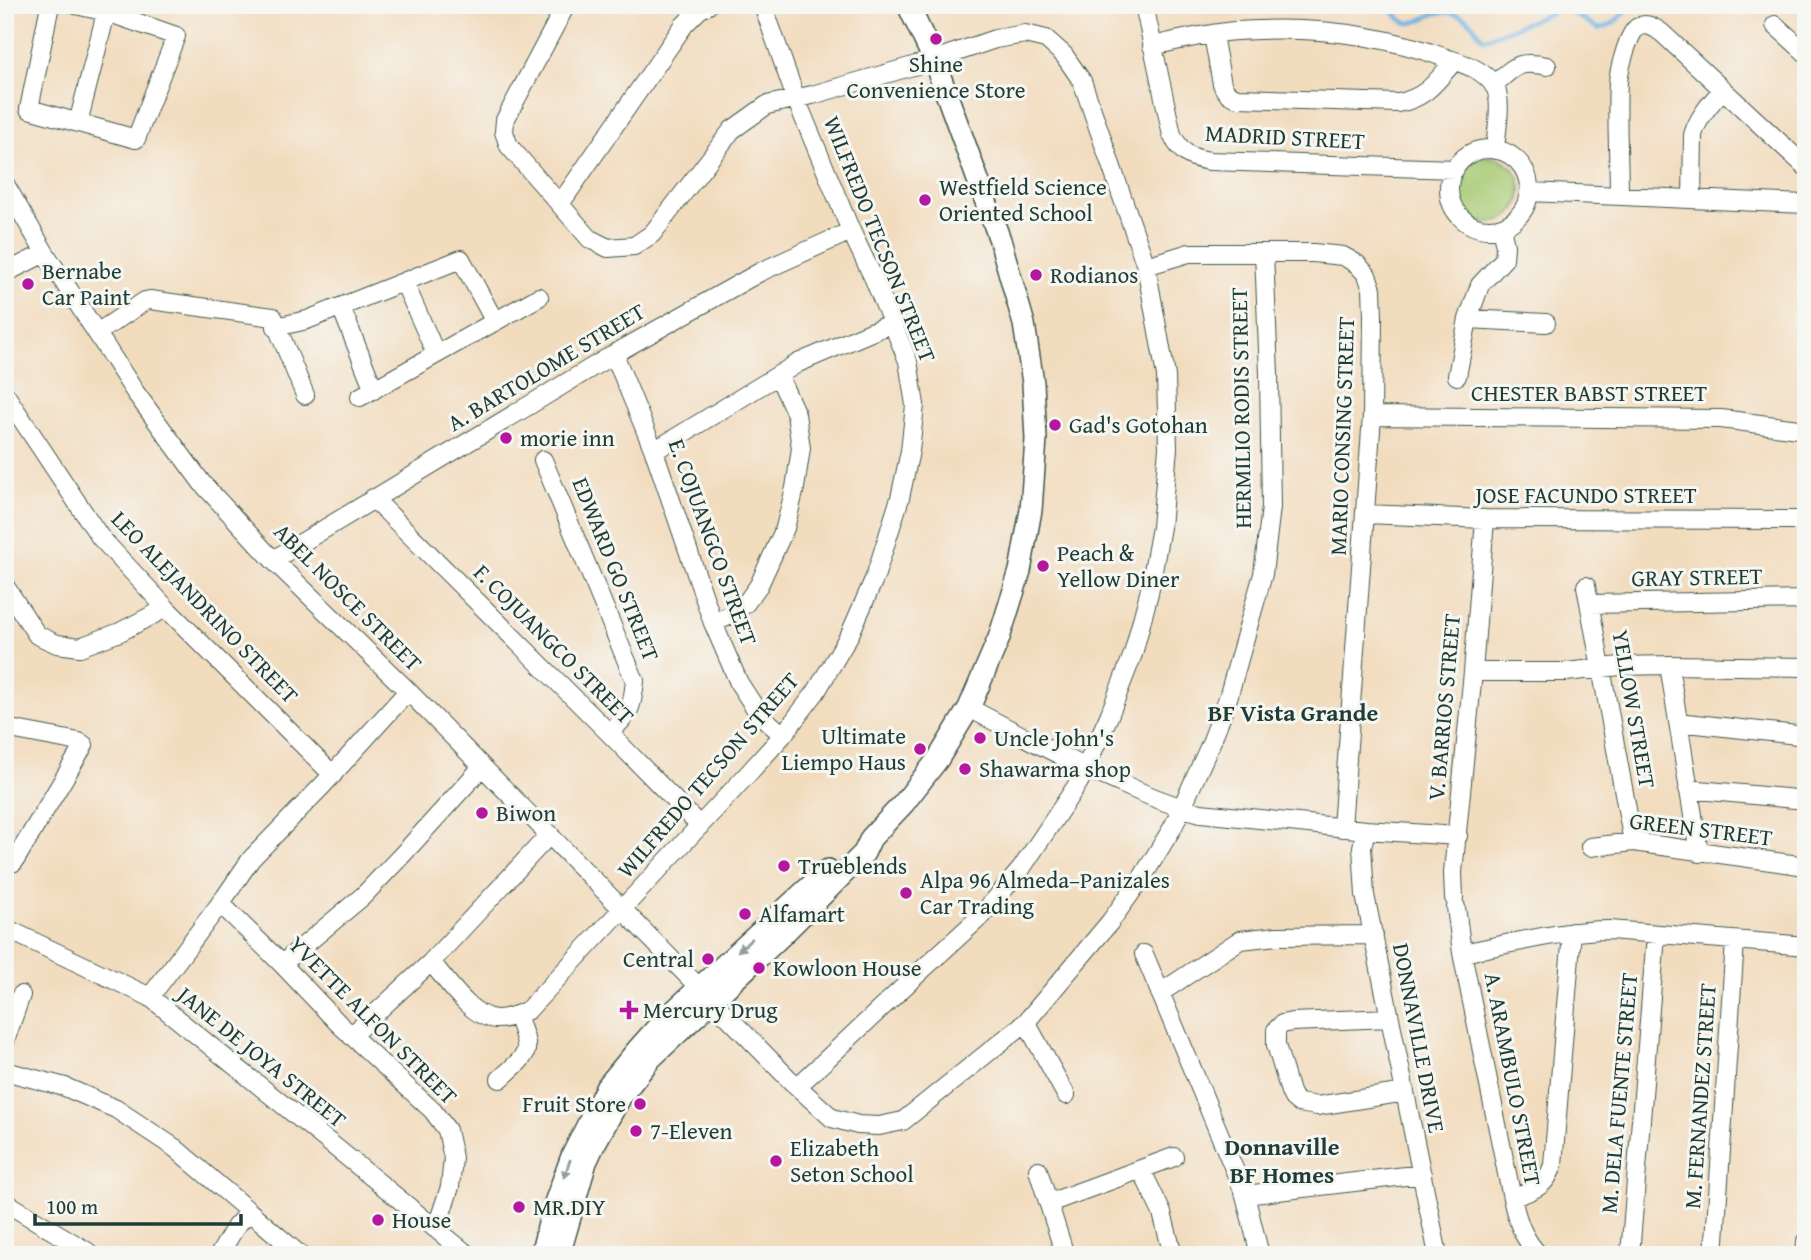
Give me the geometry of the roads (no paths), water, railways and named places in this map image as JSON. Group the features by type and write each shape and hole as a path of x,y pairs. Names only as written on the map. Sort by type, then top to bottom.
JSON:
{"main road":[{"path":"559,1255 586,1162 621,1096 706,993 846,854 872,838 904,803 938,759 969,708 999,638 1020,570 1031,510 1036,439 1033,383 1024,324 1000,240 933,60 908,5"},
{"path":"541,1255 553,1208 572,1156 606,1088 664,1020 706,993"}],"street":[{"path":"50,5 29,109 136,139 176,36 107,8 76,5"},
{"path":"566,5 505,120 504,128 509,146 590,239 608,248 634,246 652,234 732,130 766,105 933,60 995,39 1025,34 1046,39 1064,55 1082,81 1146,266 1166,376 1168,448 1161,527 1149,593 1133,653 1109,716 1086,769 1059,815 1021,869 980,917 798,1086"},
{"path":"560,204 684,25 708,5"},
{"name":"WILFREDO TECSON STREET","path":"623,908 783,735 816,692 850,634 875,577 900,498 910,451 915,405 908,361 796,99 763,5"},
{"name":"MADRID STREET","path":"1144,5 1172,135 1178,146 1195,159 1455,169"},
{"path":"78,123 107,8"},
{"path":"1619,196 1618,79 1630,35 1636,28 1644,25 1654,27 1806,167"},
{"path":"1775,25 1806,53"},
{"path":"1152,46 1235,31 1324,31 1427,51 1479,71 1497,90 1499,102 1495,150"},
{"path":"1213,35 1222,84 1225,91 1238,99 1398,103 1412,101 1424,94 1454,61"},
{"path":"1493,85 1515,66 1530,63 1547,66"},
{"path":"1692,199 1693,135 1700,117 1723,89"},
{"path":"1495,150 1509,155 1520,164 1527,177 1529,192 1521,214 1501,228 1488,229 1474,226 1462,219 1454,208 1450,182 1462,160 1472,153 1495,150"},
{"name":"ABEL NOSCE STREET","path":"5,184 45,253 135,393 202,483 273,560 408,691 706,993"},
{"path":"1529,192 1806,204"},
{"path":"1457,376 1468,319 1480,285 1504,258 1506,246 1501,228"},
{"name":"A. BARTOLOME STREET","path":"273,560 614,354 760,272 851,231"},
{"path":"5,273 45,253"},
{"name":"MARIO CONSING STREET","path":"1146,266 1189,253 1313,253 1343,256 1357,264 1367,275 1372,289 1372,416 1342,828"},
{"name":"HERMILIO RODIS STREET","path":"706,993 832,1118 858,1125 879,1126 903,1121 1026,1022 1110,922 1156,855 1182,808 1211,743 1228,698 1263,574 1272,507 1264,253"},
{"path":"276,327 307,320 462,260 495,322"},
{"path":"404,282 436,355"},
{"path":"341,307 367,394 539,297"},
{"path":"97,333 150,300 273,317 305,395"},
{"path":"1468,319 1546,323"},
{"path":"654,451 798,363 892,323"},
{"name":"E. COJUANGCO STREET","path":"614,354 654,451 713,623 739,683 759,715 783,735"},
{"path":"713,623 731,615 746,603 759,585 785,528 801,448 796,414 778,375"},
{"name":"LEO ALEJANDRINO STREET","path":"5,394 100,537 166,608 333,775"},
{"name":"CHESTER BABST STREET","path":"1372,416 1720,419 1806,430"},
{"name":"EDWARD GO STREET","path":"543,460 635,681 633,705 624,720 609,733"},
{"name":"F. COJUANGCO STREET","path":"373,498 700,826"},
{"name":"JOSE FACUNDO STREET","path":"1366,514 1485,519 1806,520"},
{"name":"V. BARRIOS STREET","path":"1455,903 1453,872 1485,519"},
{"path":"5,586 37,635 57,644 80,647 120,632 166,608"},
{"name":"YELLOW STREET","path":"1586,586 1633,842"},
{"name":"GRAY STREET","path":"1590,604 1806,600"},
{"path":"1473,671 1566,672 1669,665 1806,667"},
{"path":"1669,665 1699,853"},
{"path":"150,997 251,859 333,775 408,691"},
{"path":"969,708 1086,769 1182,808 1201,813 1342,828 1458,836"},
{"path":"1678,722 1806,736"},
{"path":"5,727 79,741 84,745 14,862 5,859"},
{"path":"282,964 363,896 482,767"},
{"path":"1689,789 1806,800"},
{"name":"DONNAVILLE DRIVE","path":"1366,830 1362,847 1365,895 1438,1255"},
{"path":"351,1035 431,962 550,834"},
{"name":"GREEN STREET","path":"1590,847 1633,842 1806,866"},
{"name":"YVETTE ALFON STREET","path":"220,903 351,1035 433,1111 447,1130 453,1158 450,1187 436,1229"},
{"name":"A. ARAMBULO STREET","path":"1455,903 1462,953 1511,1198 1528,1244 1539,1255"},
{"path":"431,962 472,1009 495,1019 517,1015 528,1010 623,908"},
{"name":"JANE DE JOYA STREET","path":"5,928 150,997 468,1255"},
{"path":"1462,953 1572,932 1610,930 1806,946"},
{"path":"1511,1198 1539,1187 1549,1178 1553,1165 1572,932"},
{"path":"1160,993 1240,940 1277,936 1374,935"},
{"name":"M. DELA FUENTE STREET","path":"1630,1255 1656,935"},
{"name":"M. FERNANDEZ STREET","path":"1714,1255 1735,941"},
{"path":"1144,954 1245,1195 1261,1255"},
{"path":"5,1041 21,995"},
{"path":"500,1079 525,1057 527,1045 517,1015"},
{"path":"1390,1018 1282,1024 1276,1030 1276,1045 1293,1098 1308,1106 1405,1092"},
{"path":"1026,1022 1066,1095"},
{"path":"5,1071 65,1087 116,1109 175,1147 300,1255"},
{"path":"1049,1203 1174,1157"},
{"path":"1038,1170 1065,1255"},
{"path":"1141,1170 1162,1213 1173,1255"},
{"path":"1245,1195 1422,1174"},
{"path":"5,1202 88,1252"},
{"path":"219,1255 236,1226 249,1212"},
{"path":"1805,1255 1806,1241"}],"waterway":[{"path":"1381,5 1408,23 1438,13 1458,15 1467,19 1484,39 1561,9 1599,29 1612,24 1633,5"}],"place":[{"name":"Shine Convenience Store","path":"936,39"},
{"name":"Westfield Science Oriented School","path":"925,200"},
{"name":"Rodianos","path":"1036,275"},
{"name":"Bernabe Car Paint","path":"28,284"},
{"name":"Gad's Gotohan","path":"1055,425"},
{"name":"morie inn","path":"506,438"},
{"name":"Peach & Yellow Diner","path":"1043,566"},
{"name":"Uncle John's","path":"980,738"},
{"name":"Ultimate Liempo Haus","path":"920,749"},
{"name":"Shawarma shop","path":"965,769"},
{"name":"Biwon","path":"482,813"},
{"name":"Trueblends","path":"784,866"},
{"name":"Alpa 96 Almeda–Panizales Car Trading","path":"906,893"},
{"name":"Alfamart","path":"745,914"},
{"name":"Central","path":"708,959"},
{"name":"Kowloon House","path":"759,968"},
{"name":"Mercury Drug","path":"629,1010"},
{"name":"Fruit Store","path":"640,1104"},
{"name":"7-Eleven","path":"636,1131"},
{"name":"Elizabeth Seton School","path":"776,1161"},
{"name":"MR.DIY","path":"519,1207"},
{"name":"House","path":"378,1220"}],"district":[{"name":"BF Vista Grande","path":"1293,713"},
{"name":"Donnaville BF Homes","path":"1282,1161"}]}
